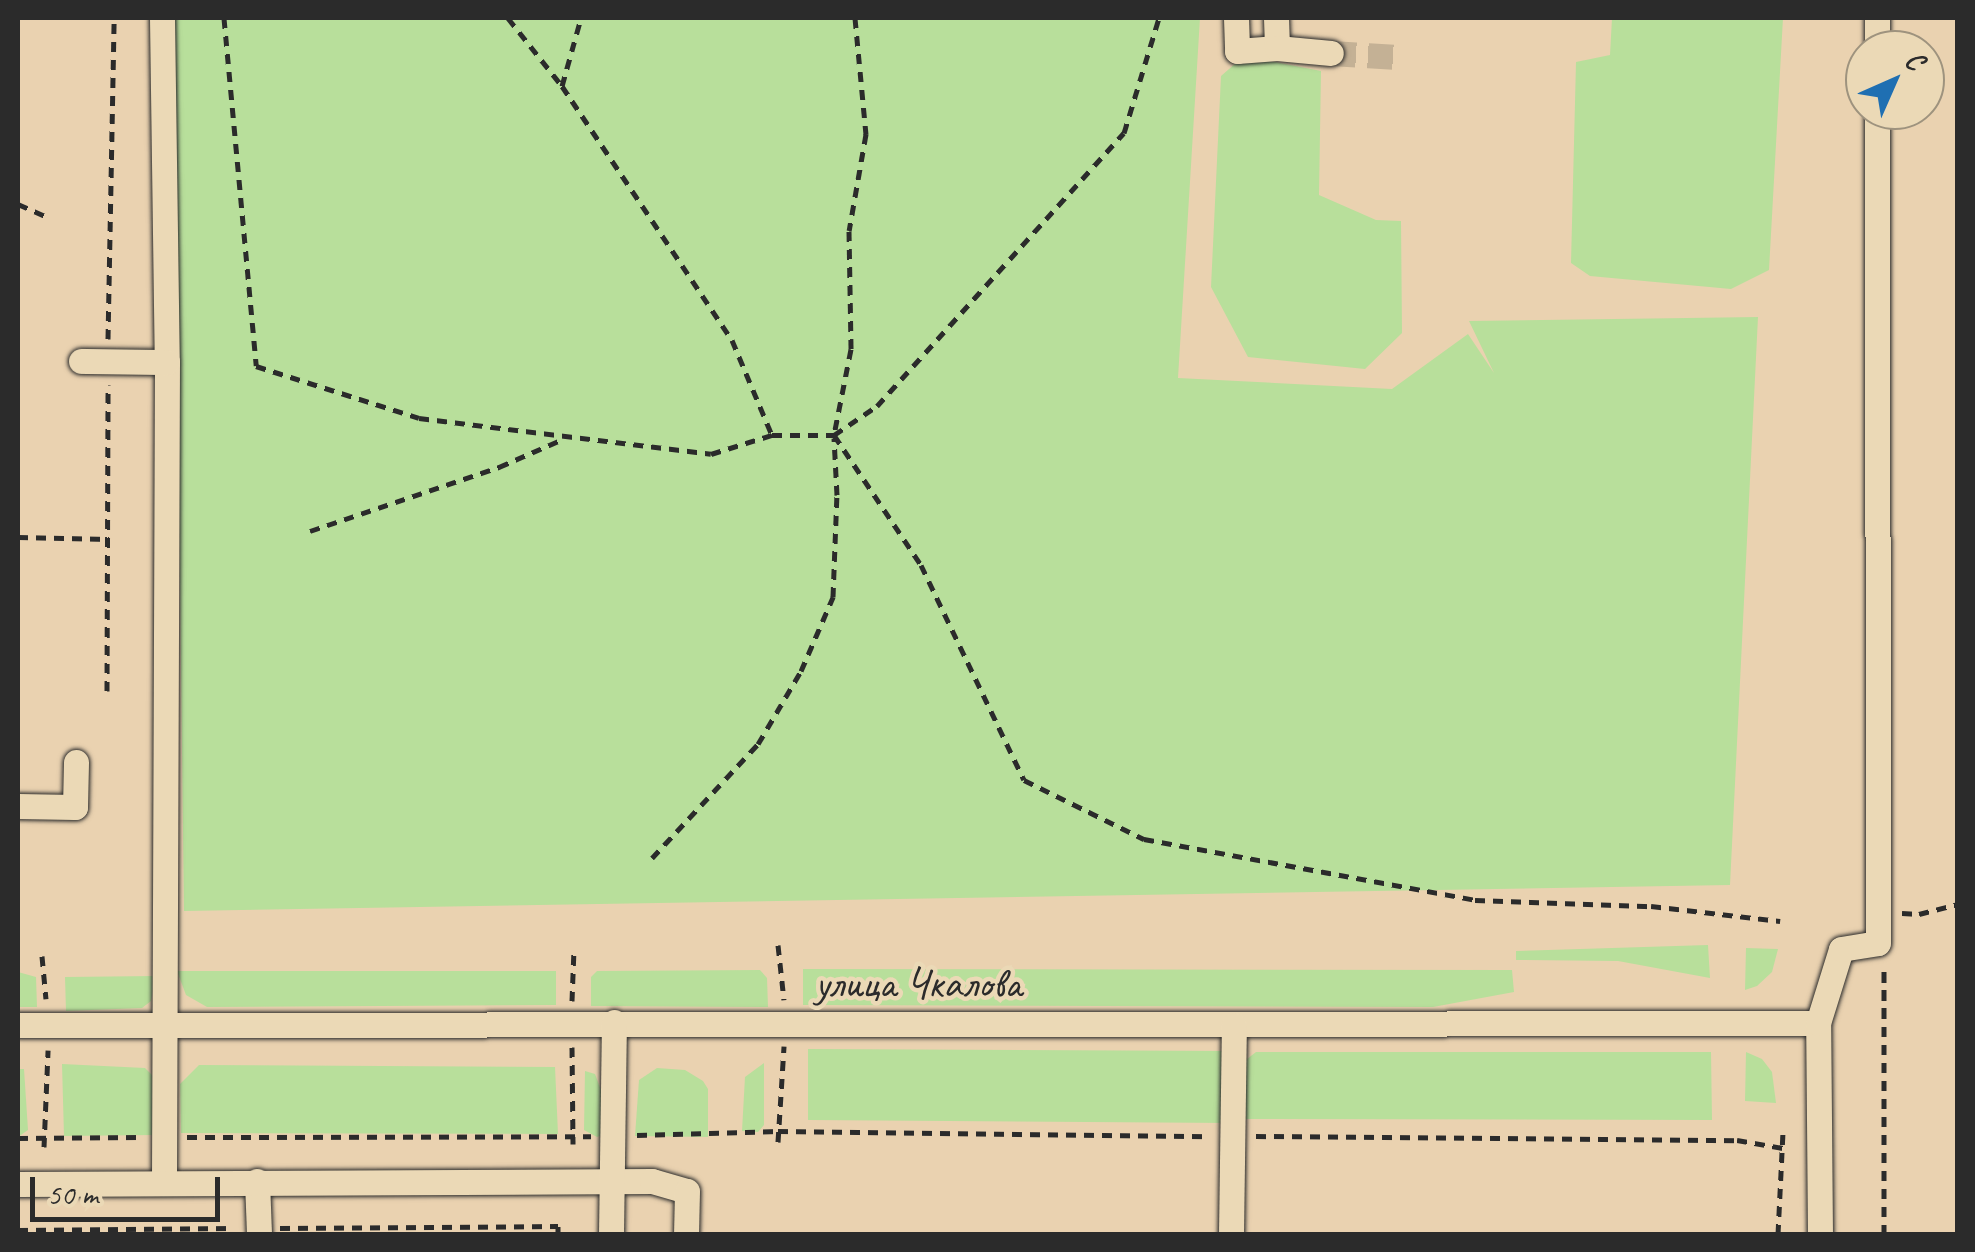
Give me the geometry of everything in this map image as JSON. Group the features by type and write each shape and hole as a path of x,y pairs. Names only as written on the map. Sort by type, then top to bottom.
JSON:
{"street":[{"path":"162,18 166,362 164,1181"},
{"path":"1236,18 1236,52 1276,48 1331,52"},
{"path":"1276,18 1276,48"},
{"path":"1820,1234 1818,1023 1841,949 1878,944 1877,130"},
{"path":"81,361 166,362"},
{"path":"18,806 76,807 76,762"},
{"name":"улица Чкалова","path":"18,1025 1234,1025 1730,1020 1818,1023"},
{"path":"611,1234 614,1022"},
{"path":"1231,1234 1234,1025"},
{"path":"257,1182 259,1231"},
{"path":"18,1184 652,1182 688,1191 686,1234"}],"path":[{"path":"224,18 256,366 419,418 711,454 772,435 834,436 877,406 1124,133 1159,18"},
{"path":"508,18 562,86 732,340 772,435"},
{"path":"562,86 581,18"},
{"path":"652,858 758,744 802,671 833,597 838,494 834,436 851,348 848,231 866,134 855,18"},
{"path":"18,204 49,218"},
{"path":"834,436 921,566 1024,780 1144,839 1456,897 1651,906 1780,921"},
{"path":"310,530 499,466 566,438"},
{"path":"18,537 108,538"},
{"path":"1888,911 1919,914 1958,904"},
{"path":"1884,962 1884,1234"},
{"path":"18,1138 612,1136 778,1130 1737,1140 1783,1148"},
{"path":"1778,1234 1783,1133"},
{"path":"18,1230 558,1226 558,1234"}],"green space":[{"path":"173,18 1200,18 1178,378 1392,389 1468,334 1494,373 1469,321 1758,317 1730,885 184,911"},
{"path":"1612,18 1783,18 1769,270 1731,289 1590,276 1571,263 1576,62 1610,55"},
{"path":"1244,56 1321,71 1319,195 1376,220 1401,221 1402,333 1365,369 1248,357 1211,287 1221,76"},
{"path":"1708,945 1710,978 1618,961 1516,960 1516,951"},
{"path":"1746,948 1778,949 1772,972 1757,986 1745,990"},
{"path":"803,969 1512,970 1514,992 1433,1007 803,1005"},
{"path":"760,970 767,978 768,1007 591,1006 591,977 597,971"},
{"path":"177,971 556,971 556,1005 207,1007 186,995"},
{"path":"18,972 36,977 37,1007 18,1007"},
{"path":"156,976 151,1001 142,1008 66,1011 65,977"},
{"path":"808,1049 1230,1051 1230,1123 808,1120"},
{"path":"1256,1052 1711,1052 1712,1120 1242,1119 1242,1063"},
{"path":"1746,1052 1762,1059 1772,1072 1776,1103 1745,1101"},
{"path":"764,1063 764,1125 758,1132 742,1131 745,1077"},
{"path":"62,1064 145,1068 153,1076 154,1135 64,1136"},
{"path":"199,1065 555,1067 558,1134 181,1133 180,1084"},
{"path":"657,1068 685,1070 703,1081 708,1089 708,1137 635,1136 639,1080"},
{"path":"18,1069 24,1069 28,1130 18,1137"},
{"path":"585,1071 595,1074 601,1090 603,1135 597,1137 584,1130"}],"tunnel":[{"path":"1331,53 1398,57"}]}
